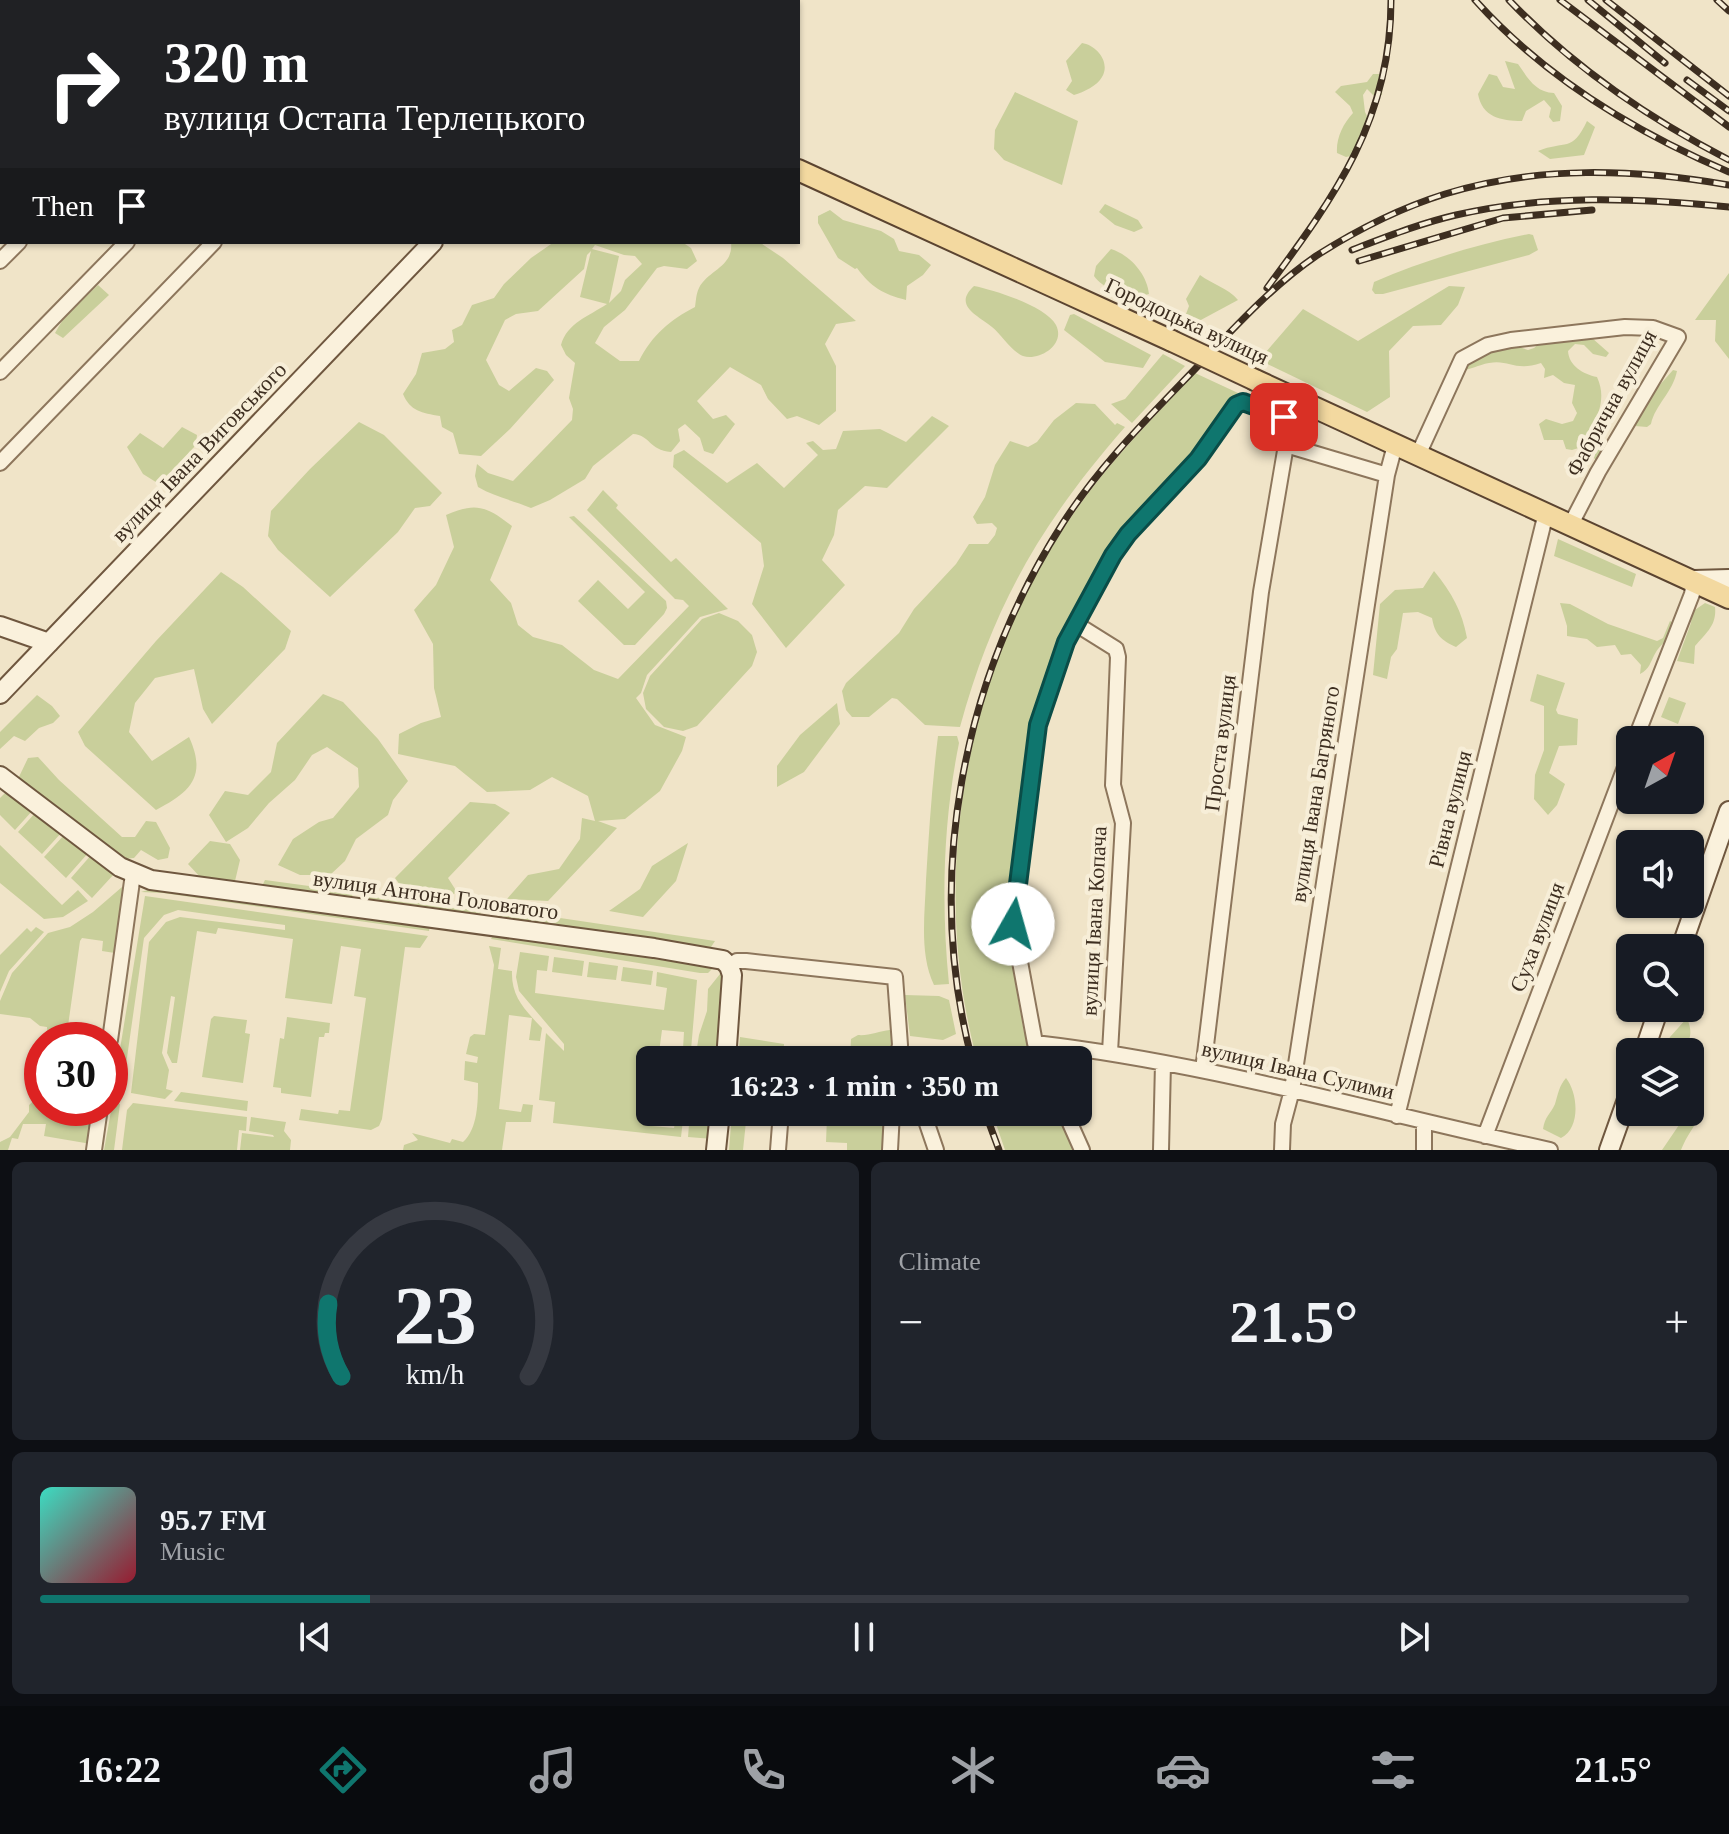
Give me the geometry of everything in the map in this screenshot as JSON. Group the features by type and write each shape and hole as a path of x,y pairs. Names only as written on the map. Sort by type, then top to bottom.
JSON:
{"main road":[{"name":"Городоцька вулиця","path":"800,171 1729,598"}],"street":[{"path":"0,261 17,244"},
{"path":"0,372 125,244"},
{"path":"0,463 212,244"},
{"name":"вулиця Івана Виговського","path":"0,694 431,244"},
{"name":"Фабрична вулиця","path":"1418,455 1462,359 1472,352 1511,340 1625,327 1653,328 1678,337 1571,524"},
{"name":"Проста вулиця","path":"1076,624 1113,555 1128,534 1198,459 1236,405 1243,402 1284,417 1287,423 1286,445 1261,592 1203,1070"},
{"path":"1286,445 1387,475"},
{"name":"вулиця Івана Багряного","path":"1282,1150 1283,1124 1292,1090 1387,475 1395,445"},
{"name":"Рівна вулиця","path":"1397,1116 1546,513"},
{"path":"1640,726 1692,594 1694,580 1729,579"},
{"path":"1036,1046 1013,924 1038,725 1066,642 1076,624"},
{"name":"вулиця Івана Копача","path":"1076,624 1116,649 1118,657 1113,785 1123,823 1110,1052"},
{"path":"0,626 49,643"},
{"name":"вулиця Антона Головатого","path":"0,776 133,874 151,880 654,948 723,960 729,966 737,961 746,961 895,977 898,1046"},
{"name":"Суха вулиця","path":"1485,1136 1616,791"},
{"path":"1686,934 1729,811"},
{"path":"112,1022 133,874"},
{"path":"727,1046 733,987 729,966"},
{"name":"вулиця Івана Сулими","path":"1035,1043 1110,1052 1203,1070 1550,1150"},
{"path":"1161,1150 1163,1063"},
{"path":"1424,1123 1424,1150"},
{"path":"94,1150 97,1126"},
{"path":"716,1150 719,1126"},
{"path":"778,1150 780,1126"},
{"path":"890,1150 891,1126"},
{"path":"928,1126 936,1150"},
{"path":"1071,1126 1082,1150"},
{"path":"1609,1150 1618,1126"}],"green space":[{"path":"1082,43 1101,55 1105,66 1094,86 1074,95 1066,90 1072,81 1066,61"},
{"path":"1505,61 1518,64 1537,87 1554,93 1562,106 1560,121 1553,122 1549,117 1551,108 1544,100 1526,111 1522,121 1500,119 1488,113 1478,94 1489,74 1497,76 1503,87 1515,89"},
{"path":"1373,74 1383,77 1382,95 1375,97 1367,89 1363,95 1365,112 1371,124 1355,155 1346,157 1337,153 1338,142 1343,127 1353,113 1335,92 1341,86 1367,82"},
{"path":"1015,92 1078,121 1062,185 1004,160 994,149 995,130"},
{"path":"1587,121 1595,127 1584,155 1550,159 1538,151 1572,142"},
{"path":"1105,204 1138,220 1143,228 1134,232 1115,225 1099,212"},
{"path":"830,210 843,220 881,231 894,239 899,251 919,255 931,265 907,286 906,300 878,289 857,268 838,258 818,223 818,216"},
{"path":"1533,235 1538,250 1529,255 1383,294 1375,294 1372,290 1374,282 1412,267 1470,248"},
{"path":"551,244 685,244 691,248 697,261 687,269 657,268 625,310 604,327 595,343 620,361 639,361 662,329 695,307 699,288 725,263 731,244 762,244 783,258 856,321 836,324 825,344 836,366 836,411 819,425 797,416 787,419 768,399 761,385 730,367 697,401 713,419 726,415 735,424 713,454 704,451 700,438 685,424 678,429 680,441 671,452 633,434 593,466 585,479 550,500 531,508 497,496 478,487 475,476 477,464 488,473 513,481 572,420 573,409 569,398 575,363 561,345 573,326 607,304 580,297 591,251 584,269 538,311 516,314 505,320 486,360 499,385 509,391 536,368 547,371 554,380 481,456 459,454 453,433 442,427 440,416 417,410 403,394 416,374 422,353 445,349 454,342 452,330 462,325 472,305 494,298 504,284","holes":["595,245 635,256 642,264 625,280 621,291 609,303 619,256 592,249"]},
{"path":"1111,249 1136,266 1145,279 1149,294 1134,296 1119,293 1094,276 1096,266"},
{"path":"1729,273 1729,359 1715,341 1716,320 1695,320"},
{"path":"1200,275 1238,300 1199,321 1186,314 1189,306 1186,299"},
{"path":"98,285 109,295 63,338 55,333 65,316"},
{"path":"974,286 1006,295 1042,311 1056,325 1058,332 1054,345 1036,356 1019,354 970,310 966,299"},
{"path":"1449,286 1465,287 1458,305 1441,325 1413,326 1389,351 1390,397 1367,412 1259,360 1303,309 1358,341"},
{"path":"1074,314 1151,355 1143,368 1105,362 1064,330 1070,315"},
{"path":"1592,338 1609,353 1606,357 1593,354 1584,345 1575,344 1568,351 1574,365 1597,377 1600,384 1601,404 1593,430 1603,452 1600,460 1582,447 1566,449 1563,440 1544,440 1539,424 1546,419 1562,424 1573,421 1577,413 1572,403 1575,385 1564,383 1553,375 1544,378 1545,369 1541,363 1525,366 1496,362 1458,370 1467,355 1513,345 1528,350 1541,342"},
{"path":"1163,354 1185,366 1132,423 1111,404 1125,399"},
{"path":"1673,370 1677,371 1675,379 1651,424 1647,427 1635,426 1658,387"},
{"path":"1195,373 1238,393 1200,448 1129,526 1035,718 1009,923 1012,964 1024,1032 1030,1046 974,1046 962,989 956,917 957,845 966,774 983,704 1007,636 1038,571 1076,510 1118,456"},
{"path":"1076,403 1095,404 1115,425 1125,427 1069,497 1024,567 988,642 960,727 925,725 892,698 869,717 852,717 846,710 842,691 846,683 899,633 914,609 956,564 969,544 988,544 995,535 997,528 992,523 977,524 973,517 985,497 995,465 1010,441 1028,447 1037,442 1054,420"},
{"path":"932,416 949,426 887,488 865,486 838,510 834,535 822,560 845,585 786,648 752,604 764,566 761,543 673,467 674,455 684,450 727,483 757,463 784,488 818,455 806,443 813,441 823,450 836,449 843,431 880,429 906,442"},
{"path":"359,422 384,435 442,493 430,506 415,508 398,532 330,597 278,550 268,536 271,511"},
{"path":"182,427 197,435 196,445 159,484 143,474 127,447 140,433 163,448"},
{"path":"603,490 618,505 616,508 671,562 676,558 728,609 700,617 647,675 636,698 655,725 686,737 682,751 660,791 625,819 598,821 617,828 548,901 507,899 528,875 559,869 580,839 582,818 595,821 588,796 552,777 530,790 487,792 455,766 398,754 399,734 441,717 434,688 433,644 414,610 436,585 454,547 446,515 473,507 488,510 512,526 490,580 511,603 518,625 533,637 562,645 594,670 618,679 689,606 683,600 675,599 587,510"},
{"path":"574,516 666,601 664,614 635,645 624,645 578,601 598,580 628,609 645,592 569,517"},
{"path":"1558,539 1636,574 1632,587 1554,556"},
{"path":"1434,571 1455,603 1467,638 1456,647 1440,636 1432,618 1418,612 1403,613 1397,649 1391,657 1387,679 1373,675 1380,604 1395,590 1423,588"},
{"path":"221,572 243,587 291,631 285,649 212,724 203,709 194,669 155,678 135,703 129,732 152,761 189,737 194,751 196,772 187,789 156,810 85,746 78,732 156,641"},
{"path":"1560,603 1570,604 1608,624 1657,641 1663,638 1670,621 1675,624 1674,629 1640,674 1641,665 1631,654 1621,655 1615,645 1597,647 1587,639 1567,636"},
{"path":"1705,603 1715,607 1714,619 1695,646 1694,664 1677,661 1692,612"},
{"path":"719,613 738,621 752,635 757,652 752,666 697,726 683,731 664,727 646,709 643,693 650,676 702,619"},
{"path":"1537,674 1565,683 1556,710 1558,714 1578,719 1577,745 1559,746 1549,773 1565,784 1557,805 1548,815 1534,799 1535,775 1544,750 1544,706 1530,701"},
{"path":"323,694 343,702 378,739 408,781 393,800 388,815 356,839 345,861 330,875 300,875 278,865 293,839 319,822 333,818 359,787 358,768 327,747 312,755 295,780 269,803 248,828 226,842 209,815 225,791 248,795 271,772 277,743"},
{"path":"37,695 60,716 53,723 39,728 25,741 14,736 0,749 0,732"},
{"path":"1669,697 1686,703 1678,724 1661,717"},
{"path":"837,703 840,724 804,772 777,787 777,766 800,735"},
{"path":"938,736 957,736 959,743 945,863 949,984 934,985 926,960 924,920"},
{"path":"38,757 122,837 135,837 146,821 156,822 170,848 168,858 158,860 141,850 134,858 124,859 17,781 28,758"},
{"path":"7,791 33,810 15,830 0,815 0,798"},
{"path":"470,802 495,804 510,813 448,878 457,892 438,903 481,909 480,918 364,904 371,895 410,899 395,878"},
{"path":"36,812 62,832 42,854 18,832"},
{"path":"65,834 89,852 66,878 44,857"},
{"path":"210,841 230,844 240,860 235,881 201,878 188,864"},
{"path":"688,843 676,881 643,917 609,911 640,889 652,866"},
{"path":"0,845 62,905 78,890 88,901 63,917 44,919 0,883"},
{"path":"92,854 115,873 92,898 71,878"},
{"path":"265,880 353,892 351,902 260,890"},
{"path":"122,887 126,889 121,954 102,951 103,941 82,938 80,941 69,1022 35,1022 30,1018 0,1014 0,1001 12,973 48,933 70,927"},
{"path":"158,887 430,925 429,931 141,892"},
{"path":"145,896 428,936 420,948 405,947 382,1119 379,1126 371,1130 299,1120 301,1109 338,1114 339,1110 350,1111 366,998 354,996 361,949 341,946 332,1004 285,998 293,939 218,928 216,934 197,931 177,1063 172,1063 167,1053 175,997 171,996 162,1053 169,1070 166,1089 173,1091 165,1099 131,1093 149,942 166,922 180,917 285,930 285,925 178,910 164,915 144,938 128,1051 128,1022 124,1022"},
{"path":"500,909 715,941 711,947 499,922"},
{"path":"36,927 44,932 9,971 0,992 0,955 27,928 31,932"},
{"path":"494,934 713,968 708,973 700,973 491,939"},
{"path":"489,946 501,948 498,969 512,971 517,996 542,1028 540,1041 529,1040 532,1018 509,1015 499,1109 521,1112 523,1104 533,1105 531,1122 506,1122 502,1150 403,1150 404,1145 418,1140 412,1133 450,1143 452,1139 463,1142 472,1130 478,1083 464,1080 465,1061 477,1063 478,1057 466,1054 470,1037 474,1034 485,1035 494,965"},
{"path":"520,952 549,956 547,971 537,970 535,993 664,1010 667,988 656,986 657,972 697,980 691,1046 683,1046 684,1032 662,1030 660,1046 636,1046 636,1126 682,1126 681,1137 553,1123 555,1102 539,1100 546,1033 564,1051 564,1044 519,991 516,977"},
{"path":"554,957 584,961 582,976 552,972"},
{"path":"589,962 618,966 616,980 587,977"},
{"path":"623,967 653,971 651,985 621,981"},
{"path":"720,974 727,982 723,1046 697,1046 707,1011 708,989"},
{"path":"905,995 939,996 949,1000 956,1034 943,1040 910,1036"},
{"path":"889,1000 892,1000 894,1046 851,1046 851,1039 858,1035 890,1030"},
{"path":"214,1016 247,1020 245,1033 250,1034 243,1083 202,1077"},
{"path":"287,1017 330,1023 329,1033 319,1037 311,1097 281,1093 281,1088 273,1087 280,1038 284,1039"},
{"path":"1683,1022 1688,1022 1689,1038 1670,1037"},
{"path":"740,1037 784,1044 784,1046 739,1046"},
{"path":"1566,1078 1573,1092 1576,1110 1572,1127 1561,1138 1543,1129"},
{"path":"181,1092 248,1101 247,1111 174,1101"},
{"path":"133,1103 247,1117 246,1131 239,1130 237,1150 122,1150 125,1126 128,1126 128,1109"},
{"path":"251,1117 286,1122 284,1131 291,1140 290,1150 240,1150 242,1133 274,1137 249,1131"},
{"path":"24,1119 18,1139 12,1138 8,1150 0,1150 0,1142 10,1137"},
{"path":"46,1126 94,1126 91,1144 44,1136"},
{"path":"108,1126 117,1126 114,1150 104,1150"},
{"path":"689,1126 715,1126 713,1139 688,1137"},
{"path":"731,1126 746,1126 743,1150 729,1150"},
{"path":"827,1126 887,1126 886,1150 847,1150 847,1143 826,1142"},
{"path":"997,1126 1066,1126 1077,1150 1005,1150"},
{"path":"1678,1126 1694,1126 1681,1150 1662,1150"}],"railway":[{"path":"1267,288 1336,188 1370,120 1381,83 1391,0"},
{"path":"1475,0 1531,54 1593,100 1659,139 1729,172"},
{"path":"1509,0 1559,47 1612,89 1669,127 1729,160"},
{"path":"1560,0 1729,127"},
{"path":"1588,0 1665,63"},
{"path":"1606,0 1729,96"},
{"path":"1717,0 1729,11"},
{"path":"1687,80 1729,111"},
{"path":"969,1046 958,991 952,921 953,852 962,782 977,714 999,648 1028,584 1063,523 1109,461 1224,338 1284,281 1316,256 1395,213 1445,194 1480,185 1551,174 1622,173 1729,185"},
{"path":"1352,250 1443,218 1524,204 1626,200 1729,207"},
{"path":"1359,261 1503,218 1592,210"},
{"path":"990,1126 999,1150"}],"route":[{"path":"1013,924 1038,725 1066,642 1113,555 1128,534 1198,459 1236,405 1243,402 1284,417"}]}
